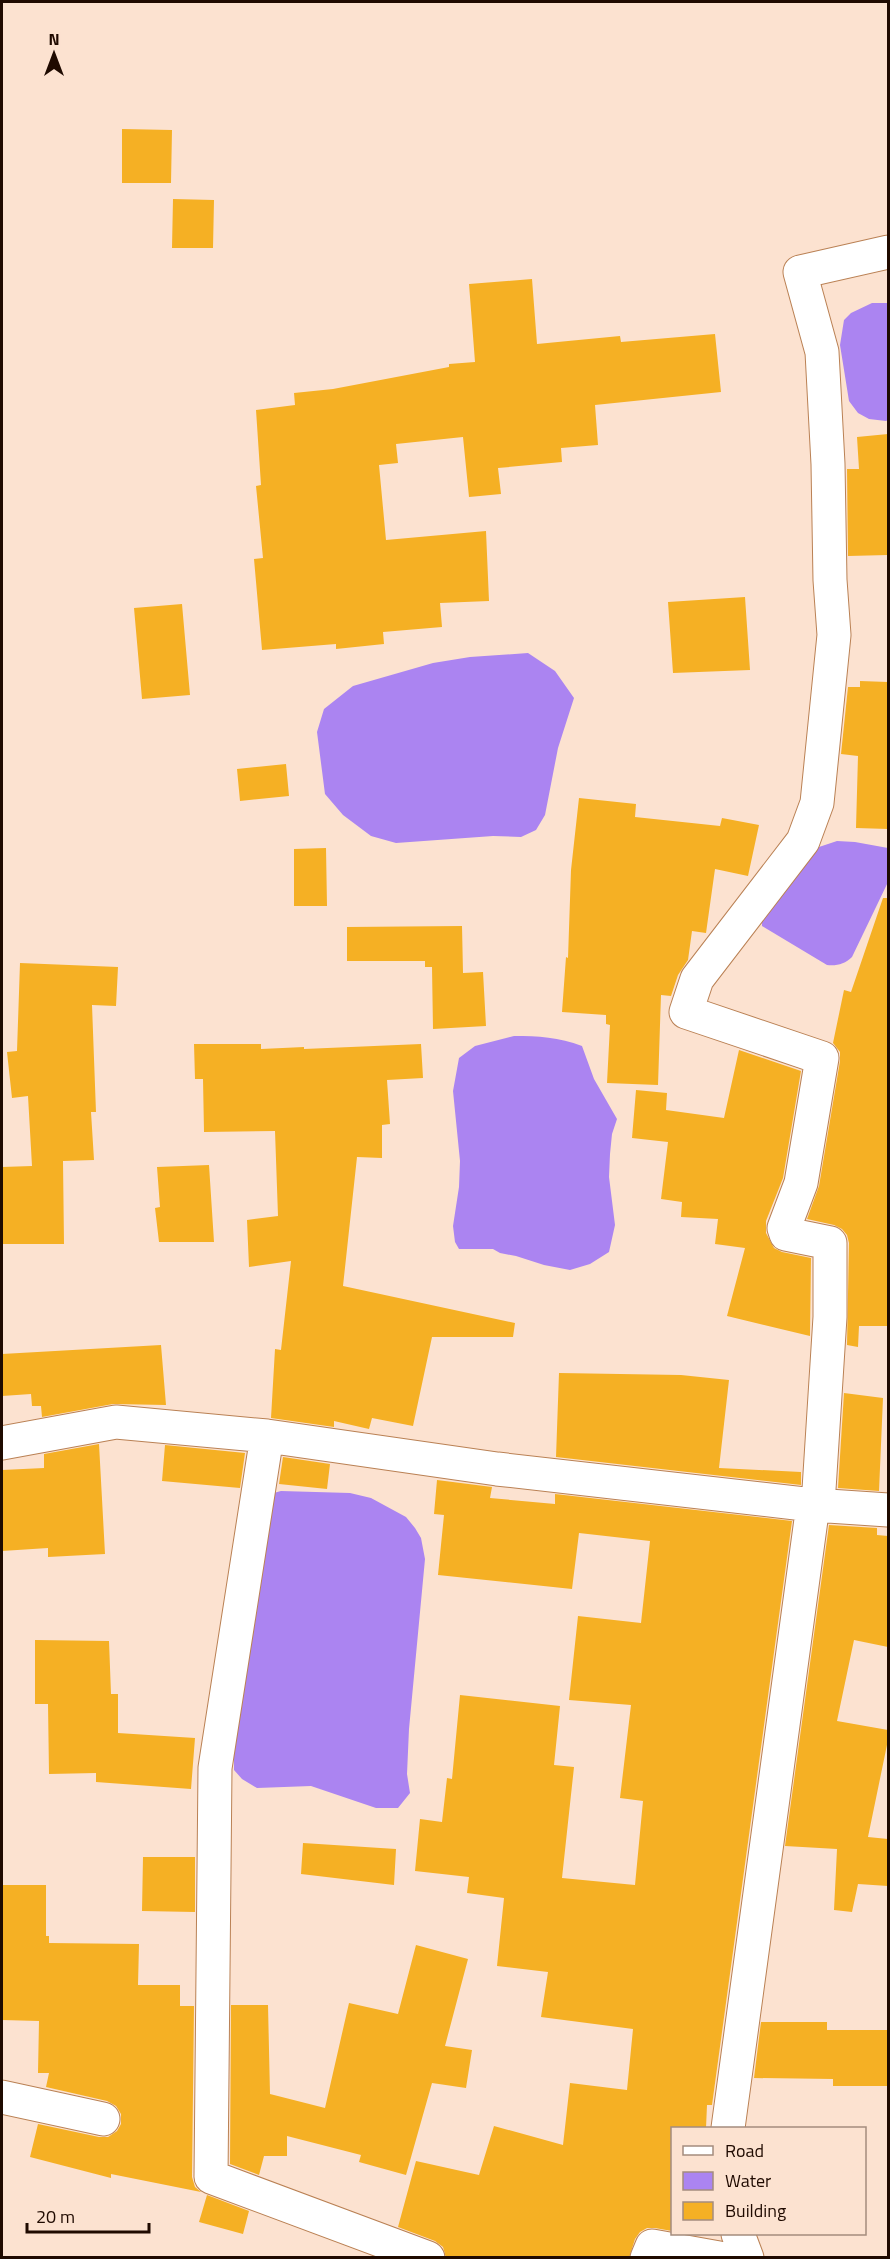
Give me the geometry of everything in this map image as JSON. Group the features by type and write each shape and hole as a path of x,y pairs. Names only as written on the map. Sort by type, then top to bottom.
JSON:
{"street":[{"path":"728,2127 815,1505 830,1317 830,1244 786,1234 784,1228 801,1183 822,1058 686,1012 697,979 803,841 817,803 834,635 822,352 800,272 888,252"},
{"path":"2,1443 116,1422 267,1436 497,1469 815,1505 888,1510"},
{"path":"267,1436 215,1768 211,2177 428,2258"},
{"path":"2,2097 103,2119"},
{"path":"738,2235 747,2258"},
{"path":"647,2258 652,2246 719,2258"}],"water":[{"path":"872,303 888,303 888,420 886,421 869,419 858,413 849,401 840,345 844,320 851,313"},
{"path":"528,653 555,671 574,698 558,748 545,815 536,830 521,837 493,836 396,843 371,836 343,815 325,794 317,732 324,709 353,686 433,663 470,657"},
{"path":"837,841 888,848 888,882 852,957 841,964 827,965 762,926 762,920 798,864 819,847"},
{"path":"514,1036 548,1038 582,1046 594,1079 617,1119 612,1134 610,1154 609,1177 615,1225 609,1252 590,1264 570,1270 500,1253 493,1249 459,1249 455,1242 453,1226 460,1161 453,1091 459,1058 475,1046"},
{"path":"281,1491 350,1493 371,1498 406,1517 421,1538 425,1559 409,1729 407,1774 410,1793 398,1808 376,1808 311,1786 257,1788 242,1779 234,1770 234,1747 270,1494"}],"building":[{"path":"122,129 172,130 171,183 122,183"},
{"path":"173,199 214,200 213,248 172,248"},
{"path":"532,279 537,344 620,336 621,342 715,334 721,392 595,405 598,445 561,448 562,462 498,468 501,494 469,497 463,437 396,444 398,463 379,465 386,540 486,531 489,601 440,603 442,627 383,632 384,644 336,649 336,644 262,650 254,559 263,558 256,486 261,485 256,410 295,405 294,393 333,389 449,367 449,364 475,362 469,284"},
{"path":"888,434 888,555 848,556 847,469 859,469 857,437"},
{"path":"745,597 750,670 673,673 668,602"},
{"path":"182,604 190,695 142,699 134,608"},
{"path":"860,681 888,682 888,829 856,828 858,756 841,754 848,687 860,687"},
{"path":"286,764 289,796 240,801 237,769"},
{"path":"579,798 636,804 635,817 720,826 722,818 759,825 748,876 715,869 706,933 692,931 688,960 678,975 671,996 661,995 658,1085 607,1083 610,1025 606,1024 606,1015 562,1012 566,957 568,958 571,870"},
{"path":"326,848 327,906 294,906 294,849"},
{"path":"883,898 888,898 888,1326 859,1326 858,1347 847,1345 849,1243 847,1235 834,1225 807,1219 819,1186 840,1061 840,1052 833,1043 844,990 851,992"},
{"path":"462,926 463,973 483,972 486,1026 433,1029 432,967 425,967 425,961 347,961 347,927"},
{"path":"20,963 118,967 116,1006 92,1005 96,1112 91,1112 94,1160 63,1161 64,1244 2,1244 2,1167 32,1166 28,1096 12,1098 7,1052 17,1051"},
{"path":"194,1044 261,1044 261,1049 304,1047 304,1049 421,1044 423,1078 387,1080 390,1124 382,1125 382,1158 357,1157 343,1286 515,1323 513,1337 432,1337 413,1426 372,1418 369,1429 334,1421 334,1427 271,1418 275,1349 281,1350 291,1261 249,1267 247,1220 278,1216 275,1131 204,1132 203,1079 195,1079"},
{"path":"739,1050 801,1071 783,1178 766,1221 766,1233 774,1248 811,1258 810,1336 727,1316 745,1248 715,1244 718,1219 681,1217 682,1202 661,1199 668,1142 632,1138 636,1090 667,1093 666,1110 724,1118"},
{"path":"209,1165 214,1242 159,1242 155,1208 160,1207 157,1167"},
{"path":"161,1345 166,1405 113,1404 42,1417 41,1406 32,1406 31,1394 2,1396 2,1354"},
{"path":"559,1373 681,1375 729,1380 719,1468 801,1472 801,1485 556,1457"},
{"path":"844,1393 883,1398 879,1491 838,1488"},
{"path":"99,1444 105,1554 48,1557 48,1548 2,1551 2,1470 44,1468 44,1454"},
{"path":"165,1445 245,1453 240,1488 162,1481"},
{"path":"283,1457 330,1464 327,1489 279,1484"},
{"path":"437,1480 492,1487 490,1498 555,1504 555,1494 792,1521 712,2105 707,2105 706,2127 671,2127 671,2231 647,2228 640,2232 635,2239 629,2258 446,2258 443,2247 435,2241 398,2227 416,2161 479,2175 494,2126 563,2145 570,2083 627,2090 633,2029 541,2017 548,1972 497,1966 504,1898 467,1893 469,1877 415,1871 420,1819 442,1822 447,1778 452,1779 460,1695 560,1706 554,1765 574,1767 562,1878 635,1885 643,1801 620,1798 631,1705 569,1700 578,1616 641,1623 650,1541 579,1533 572,1589 438,1575 444,1515 434,1514"},
{"path":"829,1525 877,1528 877,1535 888,1536 888,1647 854,1640 837,1721 888,1730 888,1740 868,1837 888,1839 888,1886 858,1884 852,1912 834,1910 837,1849 785,1846"},
{"path":"35,1640 109,1641 111,1694 118,1694 118,1733 195,1738 191,1789 96,1782 96,1773 49,1774 48,1704 35,1704"},
{"path":"303,1843 396,1849 394,1885 301,1874"},
{"path":"143,1857 195,1857 195,1912 142,1911"},
{"path":"2,1885 46,1885 46,1936 49,1936 49,1943 139,1944 138,1985 180,1985 180,2006 194,2006 192,2177 195,2187 201,2192 111,2174 111,2178 30,2157 38,2124 108,2137 117,2131 121,2124 121,2114 116,2106 107,2101 46,2087 49,2073 38,2073 39,2021 2,2020"},
{"path":"416,1945 468,1959 445,2046 472,2050 466,2088 432,2083 406,2175 359,2162 361,2155 287,2136 287,2156 264,2156 259,2175 230,2164 231,2005 268,2005 270,2094 325,2108 349,2003 398,2014"},
{"path":"761,2022 827,2022 827,2030 888,2030 888,2086 833,2086 833,2079 754,2078"},
{"path":"207,2195 249,2211 243,2234 199,2222"}]}
